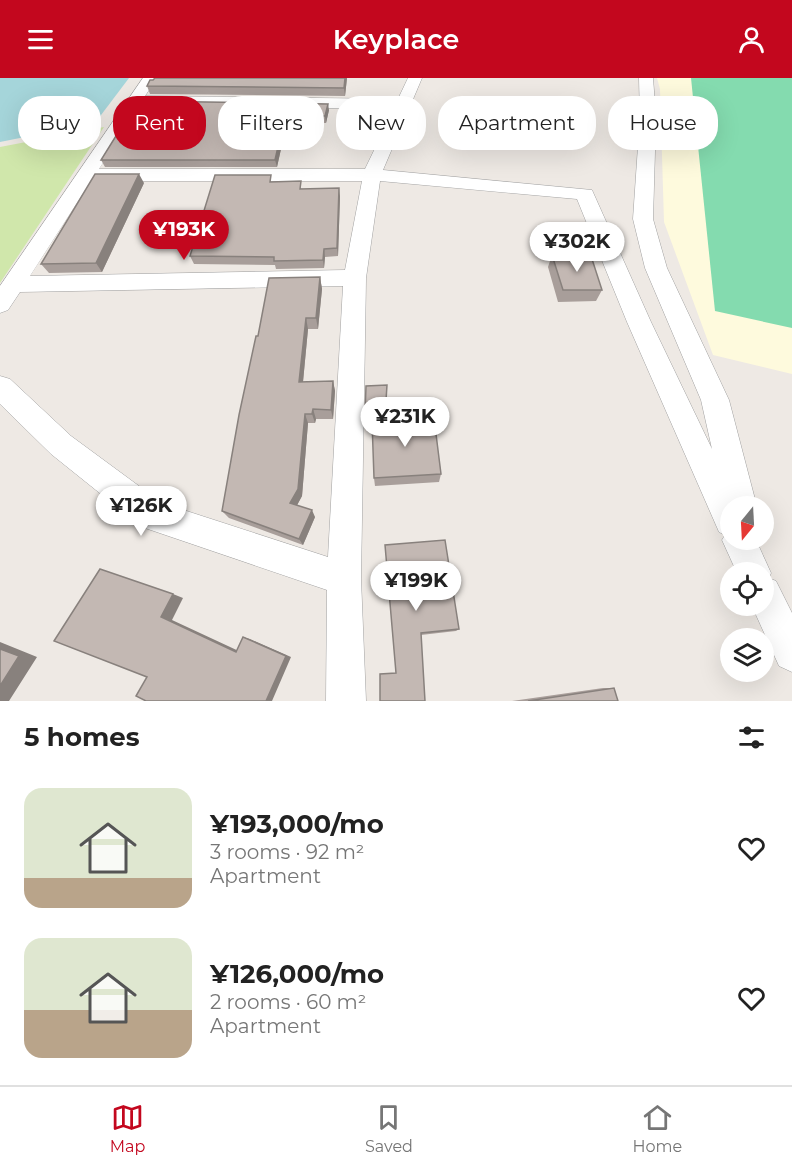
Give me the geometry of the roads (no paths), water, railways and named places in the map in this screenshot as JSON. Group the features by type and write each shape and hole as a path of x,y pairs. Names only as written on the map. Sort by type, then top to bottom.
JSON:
{"street":[{"path":"137,96 150,78"},
{"path":"406,96 415,78"},
{"path":"646,78 648,117 643,219 656,268 715,400 738,496"},
{"path":"206,102 336,103"},
{"path":"0,304 113,133"},
{"path":"346,701 344,579 355,278 372,175 383,150"},
{"path":"85,175 372,175 585,194 639,322 720,499"},
{"path":"13,284 355,278"},
{"path":"0,387 61,445 153,516 344,579"},
{"path":"774,614 792,653"}],"water":[{"path":"0,78 129,78 113,96 101,115 101,96 18,96 18,138 0,142"}]}
